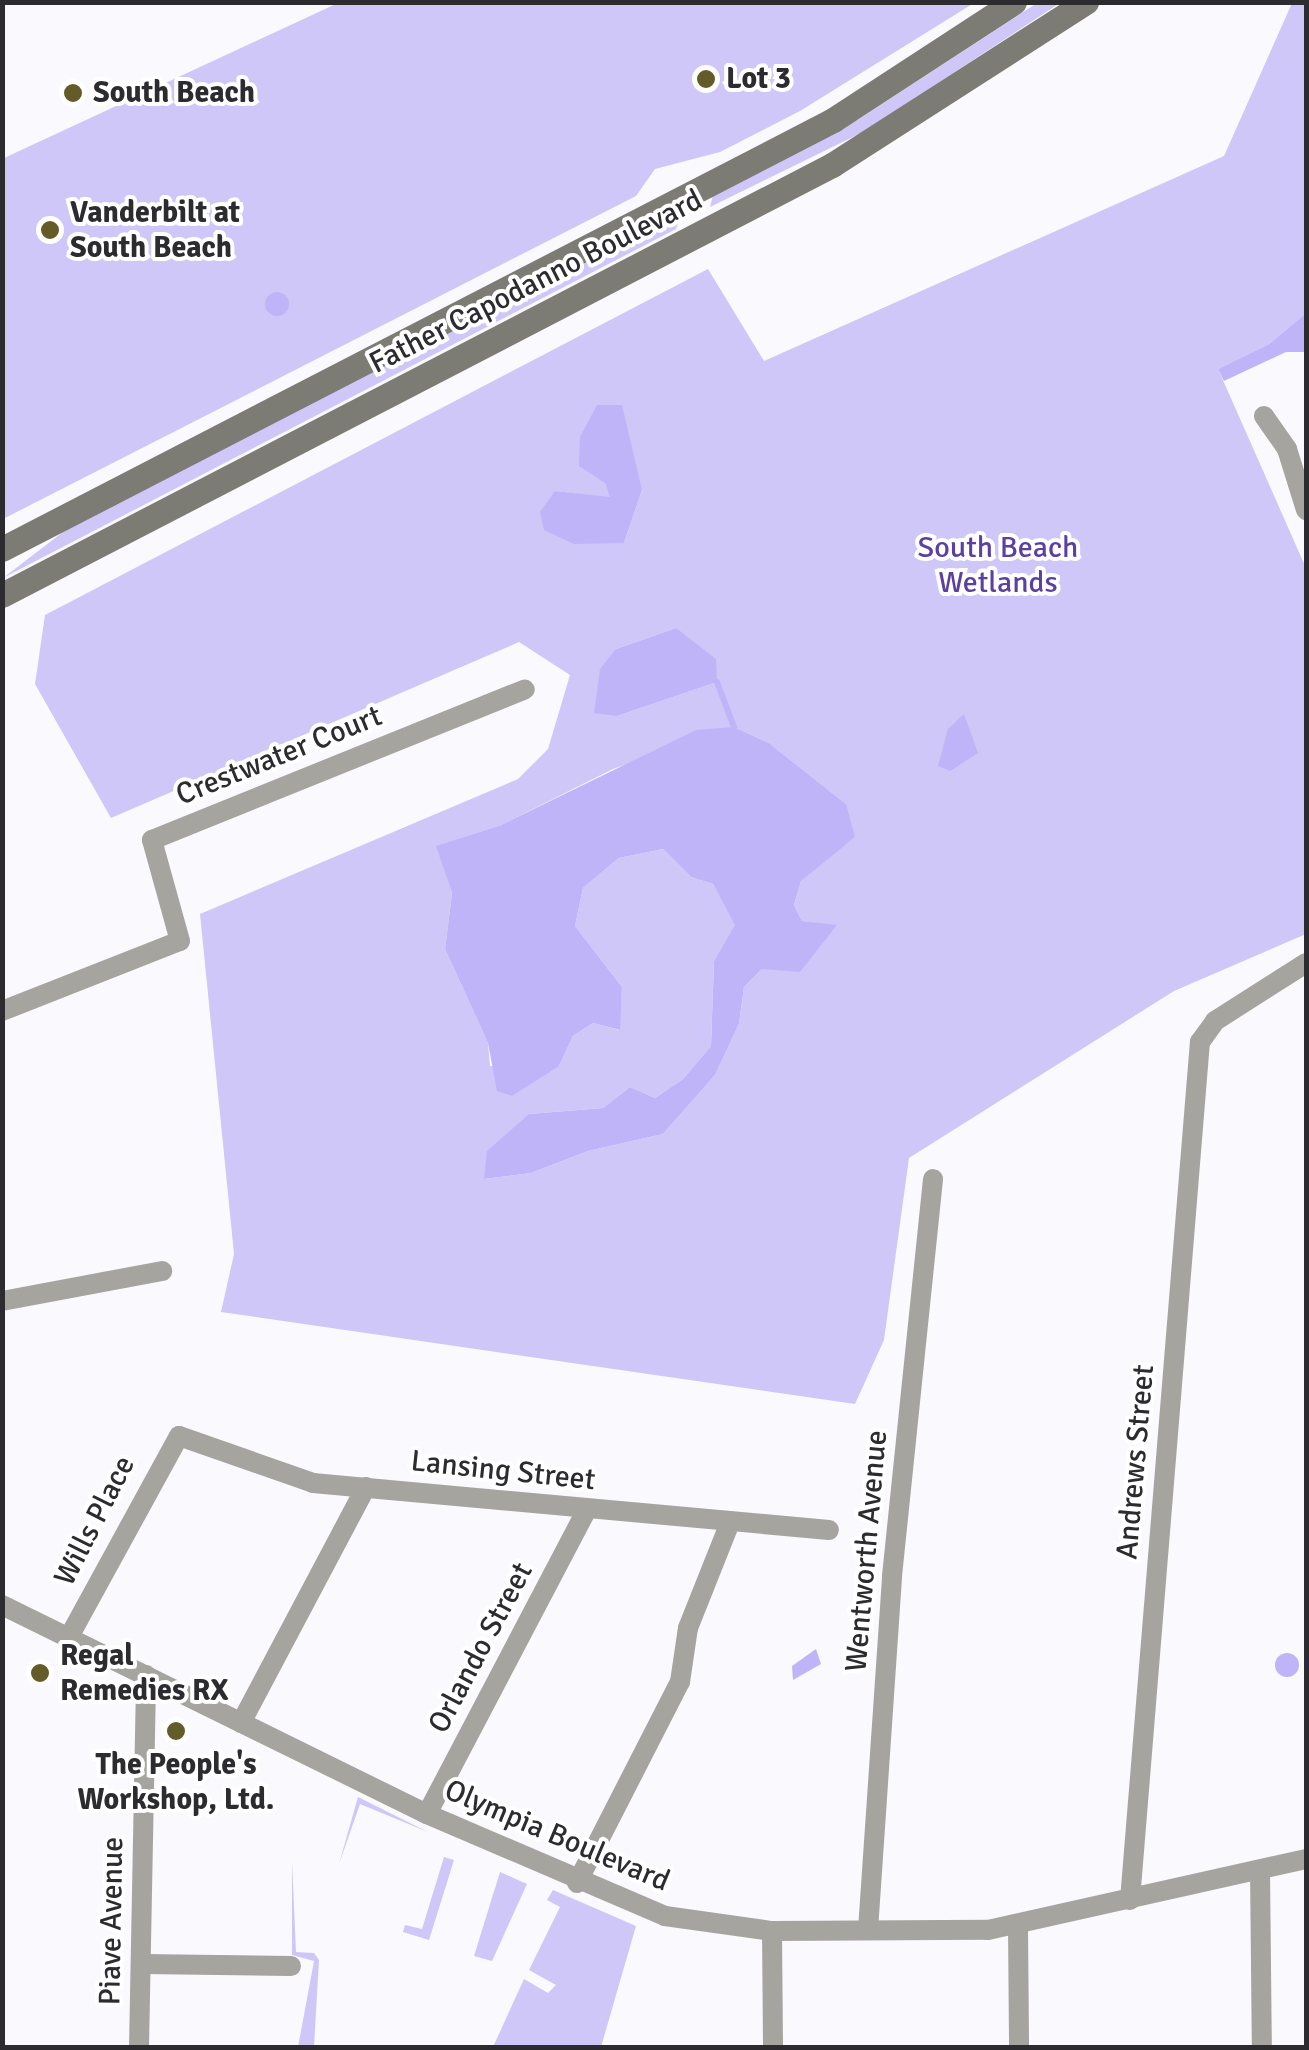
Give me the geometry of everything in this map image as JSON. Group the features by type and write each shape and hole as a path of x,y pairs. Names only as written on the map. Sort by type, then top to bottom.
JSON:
{"main road":[{"name":"Father Capodanno Boulevard","path":"2,549 833,120 1014,2"},
{"name":"Father Capodanno Boulevard","path":"2,596 846,158 1086,2"}],"street":[{"path":"1264,416 1287,449 1306,510"},
{"name":"Crestwater Court","path":"2,1011 180,941 152,840 525,688"},
{"name":"Andrews Street","path":"1130,1900 1205,1029 1306,963"},
{"name":"Wentworth Avenue","path":"868,1930 892,1576 934,1179"},
{"path":"2,1301 162,1271"},
{"name":"Lansing Street","path":"179,1436 270,1472 366,1487 729,1525 829,1530"},
{"name":"Wills Place","path":"69,1638 179,1436"},
{"path":"241,1724 366,1487"},
{"name":"Orlando Street","path":"427,1814 588,1509"},
{"path":"577,1883 680,1682 688,1628 729,1525"},
{"name":"Olympia Boulevard","path":"2,1605 427,1814 577,1883 665,1916 772,1930 1018,1926 1306,1859"},
{"name":"Piave Avenue","path":"139,2048 146,1675"},
{"path":"1260,1870 1262,2048"},
{"path":"1018,1926 1019,2048"},
{"path":"772,1930 773,2048"},
{"path":"142,1964 291,1966"}],"green space":[{"name":"South Beach","path":"338,3 974,3 800,111 720,152 655,169 636,196 3,519 2,159"},
{"path":"1037,3 1060,3 863,132 710,207 713,195 859,119"},
{"name":"South Beach Wetlands","path":"1292,3 1306,3 1306,313 1269,344 1218,369 1306,568 1306,934 1174,991 909,1158 884,1340 855,1404 221,1312 234,1254 200,914 518,779 548,749 570,675 519,642 111,818 35,684 45,615 708,269 764,361 1224,156","holes":["605,483 642,490 624,543 555,491 611,498","676,628 717,682 617,716 616,649","734,727 769,743 846,804 832,851 801,881 794,905 802,921 836,926 762,969 744,987 739,1024 715,1075 663,1134 588,1151 531,1173 485,1179 529,1114 603,1108 630,1087 655,1098 683,1079 711,1046 714,961 736,925 713,884 691,877 663,849 619,858 583,888 575,926 622,987 619,1030 593,1023 573,1036 559,1066 490,1066 488,1043 445,949 452,893 437,846 501,825 613,769"]},
{"path":"671,217 679,220 676,229 3,578 67,529"},
{"path":"358,1797 428,1832 360,1804 339,1864"},
{"path":"444,1857 454,1860 429,1940 403,1932 405,1925 422,1929"},
{"path":"292,1861 296,1952 314,1953 319,1960 314,2047 298,2047 314,1961 292,1955"},
{"path":"500,1872 527,1884 492,1961 474,1956"},
{"path":"553,1890 636,1926 601,2047 493,2047 524,1979 548,1993 556,1985 529,1970 560,1907 547,1900"}],"shaded area":[{"path":"277,292 289,304 277,316 265,304"},
{"path":"1306,313 1306,352 1286,352 1224,381 1218,369 1269,344"},
{"path":"597,405 622,405 642,490 624,543 574,544 544,530 540,512 555,491 610,497 605,483 579,466 580,437"},
{"path":"676,628 716,659 717,682 617,716 594,713 600,669 616,649"},
{"path":"964,714 978,753 950,771 938,766 948,729"},
{"path":"734,727 769,743 846,804 855,837 801,881 794,905 802,921 837,925 800,972 762,969 744,987 739,1024 715,1075 663,1134 588,1151 531,1173 484,1179 487,1151 529,1114 603,1108 630,1087 655,1098 683,1079 711,1046 714,961 735,925 713,884 691,877 663,849 619,858 583,888 575,926 622,987 620,1030 593,1023 573,1036 559,1066 512,1096 497,1091 488,1043 445,949 452,893 436,846 501,825 696,730"},
{"path":"816,1649 821,1664 793,1680 792,1666"},
{"path":"1287,1653 1299,1665 1287,1677 1275,1665"}],"waterway":[{"path":"717,682 734,727"}],"place":[{"name":"Lot 3","path":"706,79"},
{"name":"South Beach","path":"73,93"},
{"name":"Vanderbilt at South Beach","path":"50,230"},
{"name":"Regal Remedies RX","path":"40,1673"},
{"name":"The People's Workshop, Ltd.","path":"176,1731"}]}
